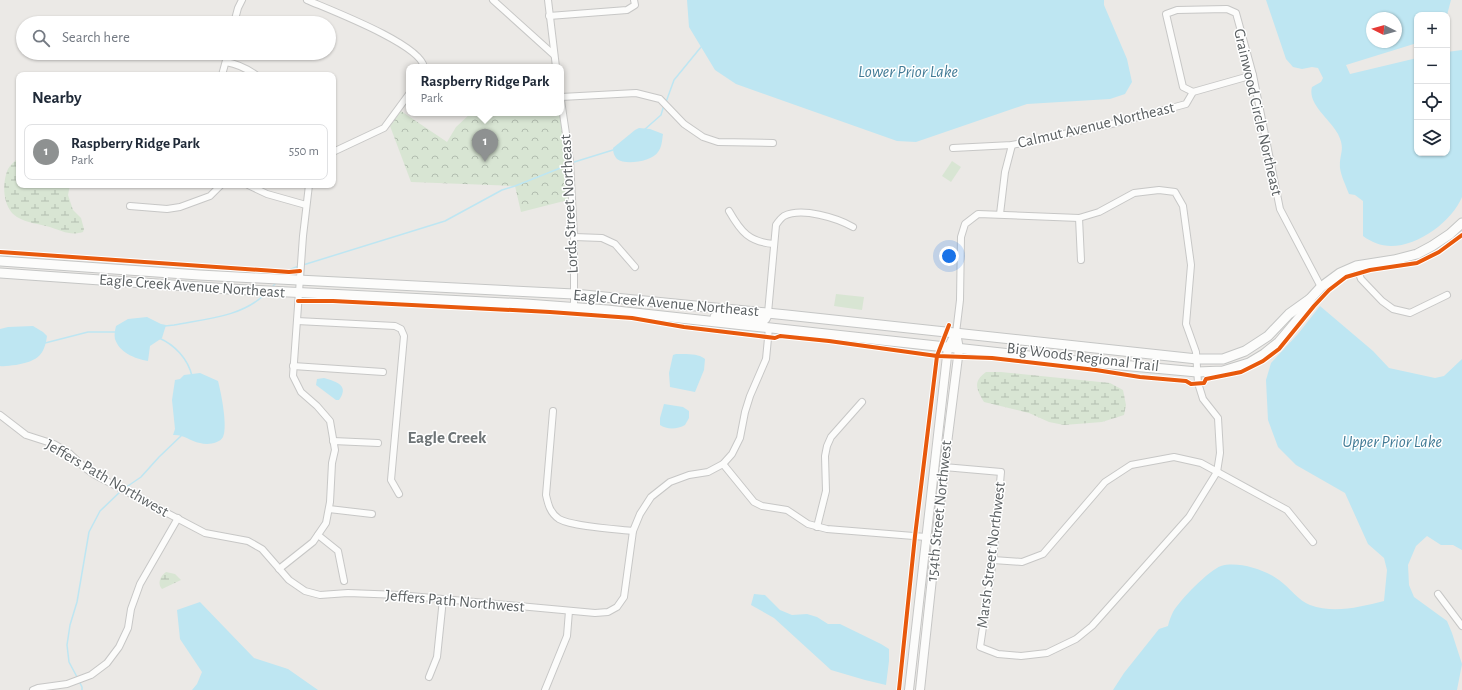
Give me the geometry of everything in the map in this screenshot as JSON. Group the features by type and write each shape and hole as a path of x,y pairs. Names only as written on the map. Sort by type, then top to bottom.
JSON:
{"main road":[{"name":"Eagle Creek Avenue Northeast","path":"0,273 221,289 574,307 698,319 958,349 1197,366 1223,359 1244,351 1268,336 1289,314 1310,299 1321,286 1340,273 1356,266 1399,259 1417,254 1450,234 1462,223"},
{"name":"Eagle Creek Avenue Northeast","path":"0,261 199,275 574,294 956,333 1197,366 1223,371 1248,363 1264,354 1279,342 1305,311 1310,299"},
{"path":"698,319 720,316 764,319 768,313"}],"street":[{"path":"236,16 242,0"},
{"path":"307,0 396,40 416,54 424,64"},
{"path":"493,0 554,55"},
{"path":"548,0 556,64"},
{"path":"549,16 627,10 635,5 634,0"},
{"name":"Grainwood Circle Northeast","path":"1193,92 1183,87 1166,14 1177,10 1228,9 1236,13 1253,74 1280,210 1321,286"},
{"path":"223,72 226,62 246,68 252,72"},
{"name":"Calmut Avenue Northeast","path":"953,148 1012,145 1116,123 1186,104 1193,92 1253,74"},
{"path":"564,97 636,93 660,99 684,124 703,137 718,142 773,143"},
{"path":"336,149 358,141 384,128 406,98"},
{"name":"Lords Street Northeast","path":"563,116 570,161 574,237 574,307"},
{"path":"1000,214 1005,172 1012,145"},
{"path":"130,206 167,209 180,207 210,196 218,188"},
{"path":"254,188 267,194 306,206"},
{"path":"279,569 303,551 326,524 331,496 332,463 335,450 330,421 317,406 301,392 294,376 293,366 306,206 309,188"},
{"name":"154th Street Northwest","path":"920,690 958,349 956,333 960,300 961,237 965,224 978,214 1079,218 1099,212 1134,193 1159,190 1175,192 1183,206 1192,265 1186,324 1192,340 1197,366"},
{"path":"729,211 736,223 752,239 761,243 774,244"},
{"path":"768,313 776,225 782,217 792,213 818,215 832,217 853,227"},
{"path":"1079,218 1081,260"},
{"path":"574,237 602,238 615,244 635,266"},
{"path":"1356,266 1361,280 1382,301 1393,309 1410,313 1447,295"},
{"path":"297,321 395,326 401,330 404,336 391,480 399,494"},
{"name":"Jeffers Path Northwest","path":"0,414 26,435 54,444 69,453 95,475 205,533 248,540 262,549 289,580 305,591 320,596 348,593 400,595 569,611 595,613 608,612 617,607 624,597 633,531 640,514 651,497 670,482 689,475 708,472 723,464 732,454 740,438 745,412 766,359 769,328"},
{"name":"154th Street Northwest","path":"909,690 948,348 956,333"},
{"path":"293,366 383,372"},
{"path":"1197,366 1198,383 1203,399 1218,418 1220,453 1217,472"},
{"path":"817,527 826,491 825,456 827,446 831,436 862,402"},
{"path":"553,411 546,495 549,508 558,518 571,524 633,531"},
{"path":"333,441 378,443"},
{"path":"993,560 1022,562 1043,554 1105,482 1131,465 1174,458 1201,462 1287,510 1313,542"},
{"path":"723,464 754,502 762,506 787,510 808,524 827,529 926,537"},
{"name":"Marsh Street Northwest","path":"944,467 1001,472 993,560 980,647 998,654 1021,656 1047,653 1076,640 1092,626 1189,517 1217,472"},
{"path":"328,509 372,514"},
{"path":"33,690 67,684 91,675 107,663 119,647 128,628 130,609 140,584 178,518"},
{"path":"318,535 338,551 344,581"},
{"path":"1438,594 1462,626"},
{"path":"429,677 437,658 443,599"},
{"path":"545,690 567,636 569,611"}],"green space":[{"path":"401,111 406,116 408,116 447,142 456,127 468,116 561,116 572,199 521,212 515,186 411,182 390,126"},
{"path":"16,160 16,188 69,188 68,195 73,210 81,218 84,229 83,232 66,232 25,221 12,213 8,208 4,188 6,174"},
{"path":"952,161 961,167 951,182 942,176"},
{"path":"836,294 864,297 862,310 834,306"},
{"path":"986,372 1001,372 1110,383 1123,390 1126,405 1124,415 1102,422 1064,425 1049,422 1029,413 984,402 979,394 977,383"},
{"path":"166,572 175,574 181,580 162,589 160,587 160,580"}],"water":[{"name":"Lower Prior Lake","path":"687,0 1104,0 1104,5 1127,59 1132,82 1125,94 1110,99 1027,104 916,142 897,141 736,84 715,70 689,27"},
{"path":"1266,0 1451,0 1448,12 1414,12 1414,44 1402,48 1402,12 1366,12 1366,48 1401,48 1346,65 1350,74 1414,59 1414,156 1450,156 1450,52 1462,50 1462,197 1451,215 1443,223 1423,237 1402,245 1384,245 1373,242 1363,236 1363,201 1355,195 1349,194 1342,178 1340,168 1342,144 1335,129 1316,106 1311,93 1312,87 1321,82 1323,78 1318,68 1312,67 1302,69 1293,67 1286,59"},
{"path":"639,128 650,129 663,134 661,146 658,152 650,158 639,162 626,162 617,159 613,148"},
{"name":"Upper Prior Lake","path":"1320,306 1373,351 1389,368 1435,378 1444,376 1462,359 1462,550 1453,545 1441,545 1427,536 1416,546 1408,565 1409,585 1414,597 1447,621 1452,633 1462,664 1457,690 1113,690 1124,673 1159,629 1168,626 1173,612 1182,600 1202,579 1221,566 1235,565 1252,567 1267,573 1287,586 1306,603 1319,608 1347,609 1384,601 1387,570 1384,558 1368,544 1345,493 1296,465 1278,447 1268,420 1266,380 1271,363 1298,334"},
{"path":"147,317 166,325 162,338 150,346 148,361 138,359 128,354 120,348 115,339 116,326 128,319"},
{"path":"33,326 47,336 44,349 41,354 28,362 16,365 0,366 0,329 8,327"},
{"path":"673,355 695,355 705,359 704,370 695,392 670,387 669,373"},
{"path":"200,373 218,381 222,401 225,426 223,437 219,441 209,444 203,444 173,435 175,429 172,400 175,380 180,379 184,375"},
{"path":"324,378 334,381 340,385 343,391 339,400 336,400 316,385 317,379"},
{"path":"664,404 683,407 689,411 689,418 685,425 666,428 660,425 660,418"},
{"path":"754,594 765,595 780,610 792,615 807,614 817,617 828,624 840,624 889,649 886,685 831,670 774,618 751,605"},
{"path":"200,602 254,658 288,669 318,690 192,690 197,684 202,672 180,639 177,610"}],"waterway":[{"path":"666,102 674,80 701,47"},
{"path":"644,130 661,115 664,105"},
{"path":"571,163 613,150"},
{"path":"303,265 445,221 502,190 568,165"},
{"path":"284,275 291,269 299,266"},
{"path":"271,288 277,282"},
{"path":"165,326 210,319 234,313 245,308 264,295"},
{"path":"45,343 88,332 116,332"},
{"path":"159,338 170,344 180,353 184,358 192,376"},
{"path":"125,488 141,477 182,435"},
{"path":"77,677 69,662 67,645 70,625 77,602 89,532 100,511 121,491"},
{"path":"79,681 82,690"}],"cycle path":[{"name":"Big Woods Regional Trail","path":"298,301 333,301 550,312 632,318 684,327 775,338 780,336 829,341 937,356 992,358 1096,370 1140,377 1186,381 1191,384 1204,383 1206,379 1241,372 1263,361 1279,349 1329,290 1346,277 1370,270 1417,263 1439,252 1462,235"},
{"path":"0,252 289,272 300,271"},
{"path":"899,690 915,536 937,356 949,325"}],"place":[{"name":"Raspberry Ridge Park","path":"485,162"}],"district":[{"name":"Eagle Creek","path":"447,437"}]}
